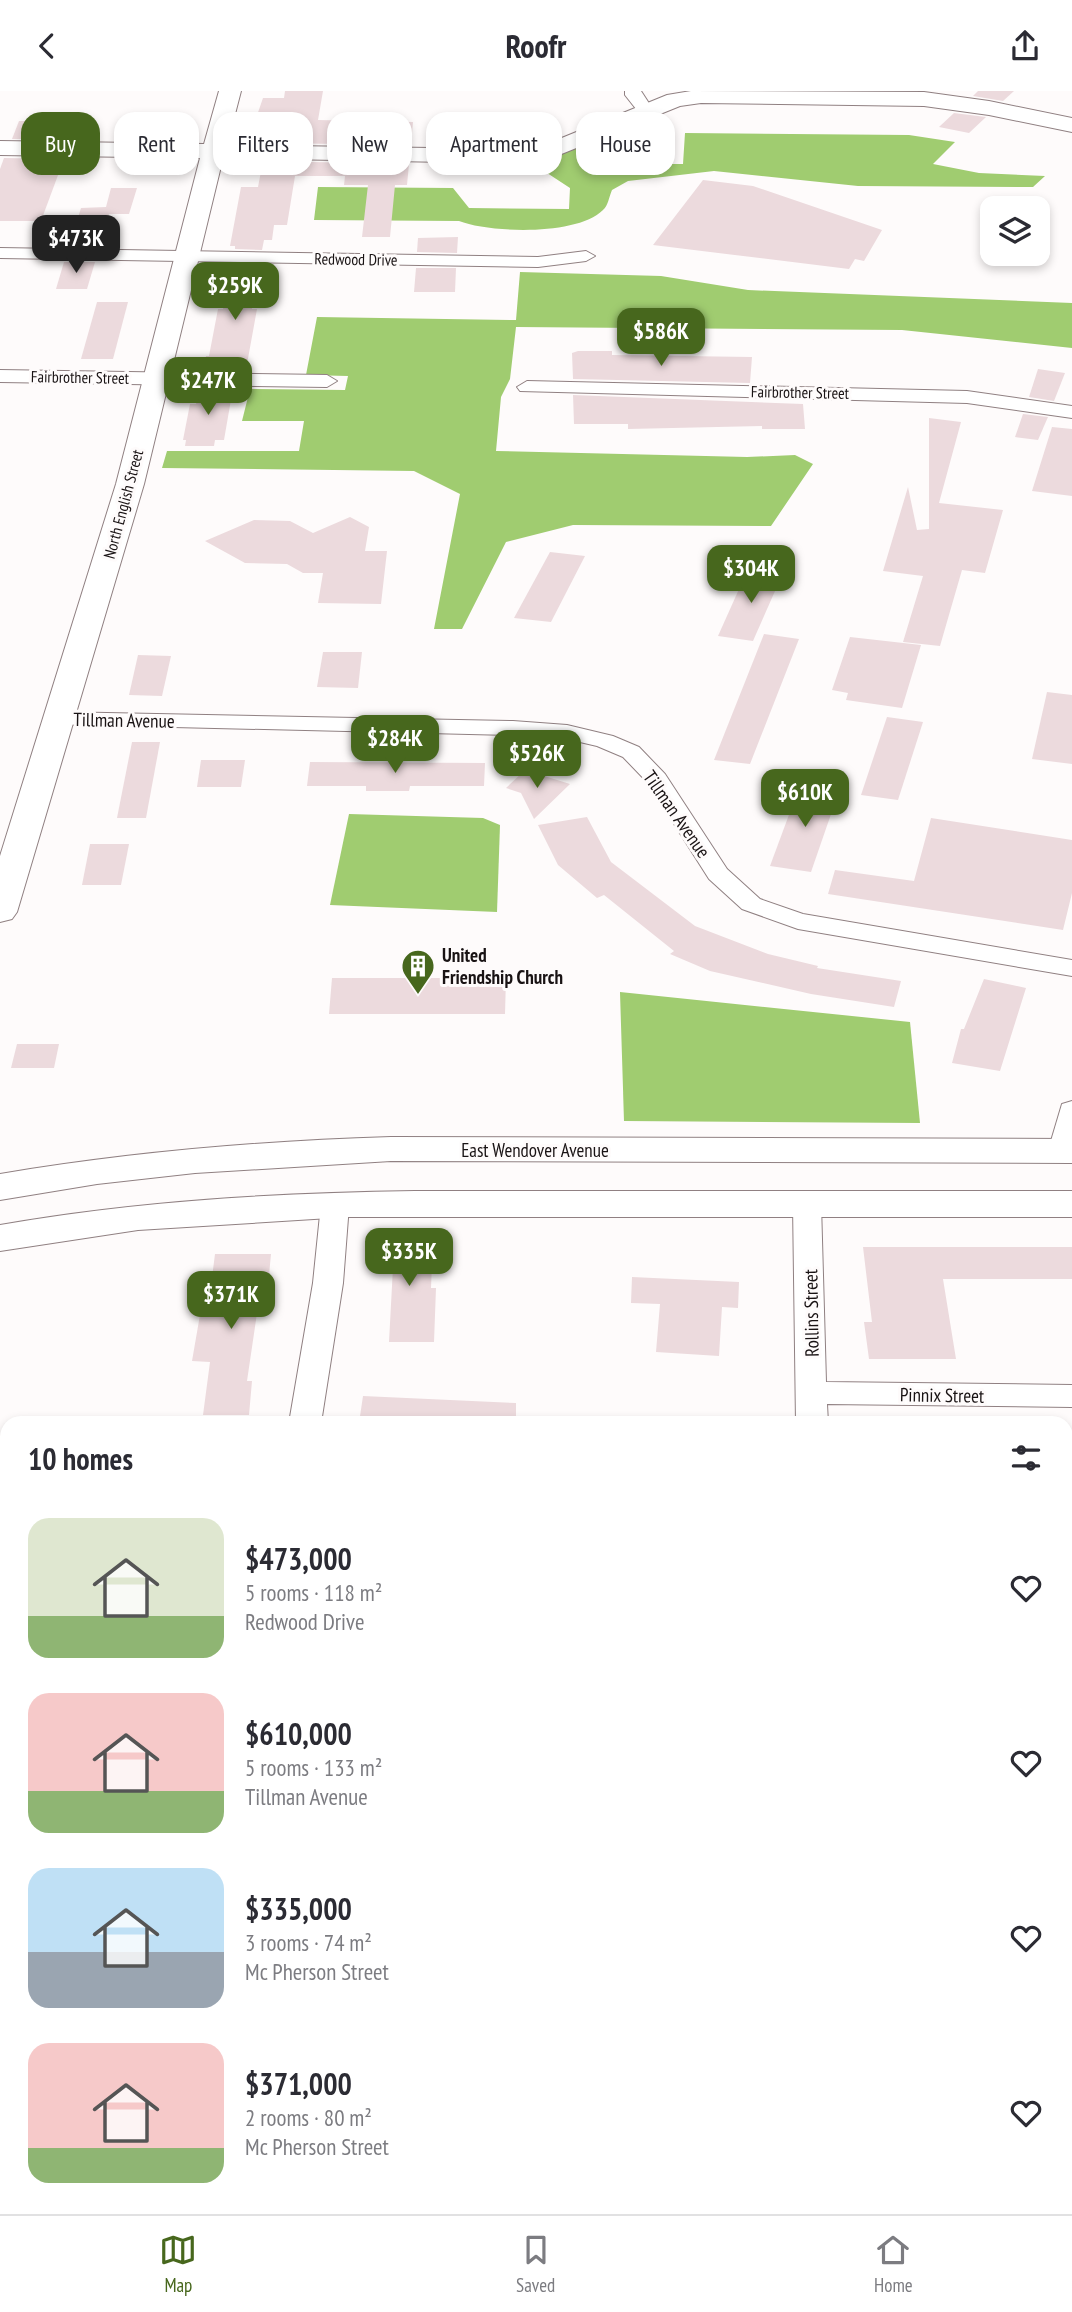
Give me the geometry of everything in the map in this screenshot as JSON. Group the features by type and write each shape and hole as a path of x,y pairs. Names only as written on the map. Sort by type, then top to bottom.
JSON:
{"main road":[{"name":"North English Street","path":"0,912 130,484 211,151 230,91"},
{"path":"0,148 521,155 551,150 675,100 710,95 923,95 1072,125"},
{"name":"East Wendover Avenue","path":"0,1188 156,1162 306,1151 1067,1151"},
{"path":"0,1238 175,1213 335,1205 1072,1204"}],"street":[{"path":"634,91 633,95 646,111"},
{"name":"Redwood Drive","path":"0,253 538,262 586,256"},
{"name":"Fairbrother Street","path":"0,376 327,381"},
{"name":"Fairbrother Street","path":"527,387 967,397 1072,412"},
{"name":"Tillman Avenue","path":"57,719 513,728 567,732 605,741 631,752 657,779 719,874 751,904 798,921 1072,968"},
{"path":"1067,1151 1072,1110"},
{"name":"Rollins Street","path":"807,1204 812,1408"},
{"path":"306,1416 328,1283 335,1205"},
{"name":"Pinnix Street","path":"812,1408 1072,1396"}],"green space":[{"path":"685,133 909,135 955,142 933,164 979,173 1045,176 1033,187 858,186 714,171 628,181 612,190 605,208 591,218 554,228 511,230 459,221 314,220 318,187 453,188 469,208 569,209 570,188 550,175 562,175 562,150 576,146 576,175 675,175 675,164 683,164"},
{"path":"520,272 661,276 748,290 1072,303 1072,348 902,330 516,327 510,379 501,397 496,451 747,457 795,455 813,464 771,526 573,525 506,542 462,629 434,629 460,494 414,471 162,468 167,451 299,451 304,421 242,421 250,389 345,390 348,376 306,375 317,317 516,320"},
{"path":"349,814 483,818 500,825 497,912 330,905"},
{"path":"620,992 910,1022 920,1123 624,1121"}],"building":[{"path":"285,91 323,91 318,120 327,120 327,144 313,144 313,112 258,112 263,98 284,98"},
{"path":"978,91 1014,91 1003,101 973,96"},
{"path":"954,113 986,117 969,133 939,127"},
{"path":"19,121 21,121 21,139 12,139"},
{"path":"4,158 21,158 21,175 58,175 41,221 0,221 0,169"},
{"path":"313,162 327,162 327,175 408,175 407,185 395,185 390,237 362,237 368,185 344,185 345,176 295,176 287,225 274,225 272,240 264,240 262,250 235,249 235,246 230,246 241,187 258,187 260,175 313,175"},
{"path":"703,180 753,186 882,230 864,261 855,259 849,269 653,245"},
{"path":"111,188 137,188 129,214 109,214 99,247 69,247 81,208 106,207"},
{"path":"458,237 457,253 417,252 418,238"},
{"path":"64,262 95,262 87,289 56,289"},
{"path":"232,264 259,265 252,309 257,309 247,364 238,364 236,371 203,370 206,356 209,356 218,309 223,309"},
{"path":"416,268 456,268 455,292 414,292"},
{"path":"97,302 128,302 113,359 81,359"},
{"path":"612,351 612,355 752,357 750,383 573,379 572,353"},
{"path":"1038,369 1065,373 1054,401 1029,397"},
{"path":"200,388 233,388 224,440 215,440 214,446 185,446 186,440 183,440 190,404 196,404"},
{"path":"573,395 803,404 805,429 762,429 762,426 628,429 628,424 574,424"},
{"path":"1023,414 1048,417 1038,440 1015,437"},
{"path":"929,418 961,422 939,503 1003,510 985,573 962,570 940,646 903,642 923,576 883,571 908,487 917,530 929,529"},
{"path":"1052,427 1072,429 1072,496 1032,491"},
{"path":"350,517 369,527 365,551 387,551 381,604 318,603 323,573 303,573 287,564 245,563 205,541 254,520 290,521 313,533"},
{"path":"550,552 585,556 551,622 514,618"},
{"path":"748,569 783,573 753,641 718,636"},
{"path":"764,634 799,639 750,764 714,760"},
{"path":"850,637 921,645 902,708 846,700 848,693 832,690"},
{"path":"323,652 362,652 358,688 317,687"},
{"path":"138,655 171,656 162,696 129,695"},
{"path":"1047,692 1072,695 1072,764 1032,759"},
{"path":"887,717 923,722 898,800 861,795"},
{"path":"132,742 160,742 146,818 117,818"},
{"path":"201,760 245,760 241,787 197,787"},
{"path":"310,762 485,763 484,786 410,786 409,791 366,791 366,786 307,786"},
{"path":"525,770 570,784 534,819 521,793 506,788"},
{"path":"800,785 839,791 811,872 770,866"},
{"path":"587,817 611,862 695,926 768,954 818,966 817,968 901,981 894,1007 811,994 710,971 670,954 674,951 604,895 597,898 558,865 538,825"},
{"path":"931,818 1072,840 1072,893 1063,930 828,894 835,870 914,881"},
{"path":"90,844 129,844 121,885 82,885"},
{"name":"United Friendship Church","path":"332,978 506,978 505,1014 329,1014"},
{"path":"984,979 1026,988 1000,1071 952,1063 961,1029 964,1029"},
{"path":"17,1044 59,1044 54,1068 11,1068"},
{"path":"375,1239 433,1239 431,1288 436,1288 434,1342 389,1342 393,1267 373,1267"},
{"path":"863,1247 1072,1247 1072,1279 943,1279 956,1359 869,1359 864,1322 872,1322"},
{"path":"215,1254 271,1254 268,1286 261,1286 247,1381 252,1381 249,1415 203,1415 210,1362 192,1361 201,1309 208,1309"},
{"path":"632,1277 739,1282 738,1308 722,1307 719,1356 656,1352 660,1304 631,1303"},
{"path":"363,1396 516,1403 516,1416 360,1416"}],"place":[{"name":"United Friendship Church","path":"418,996"}]}
